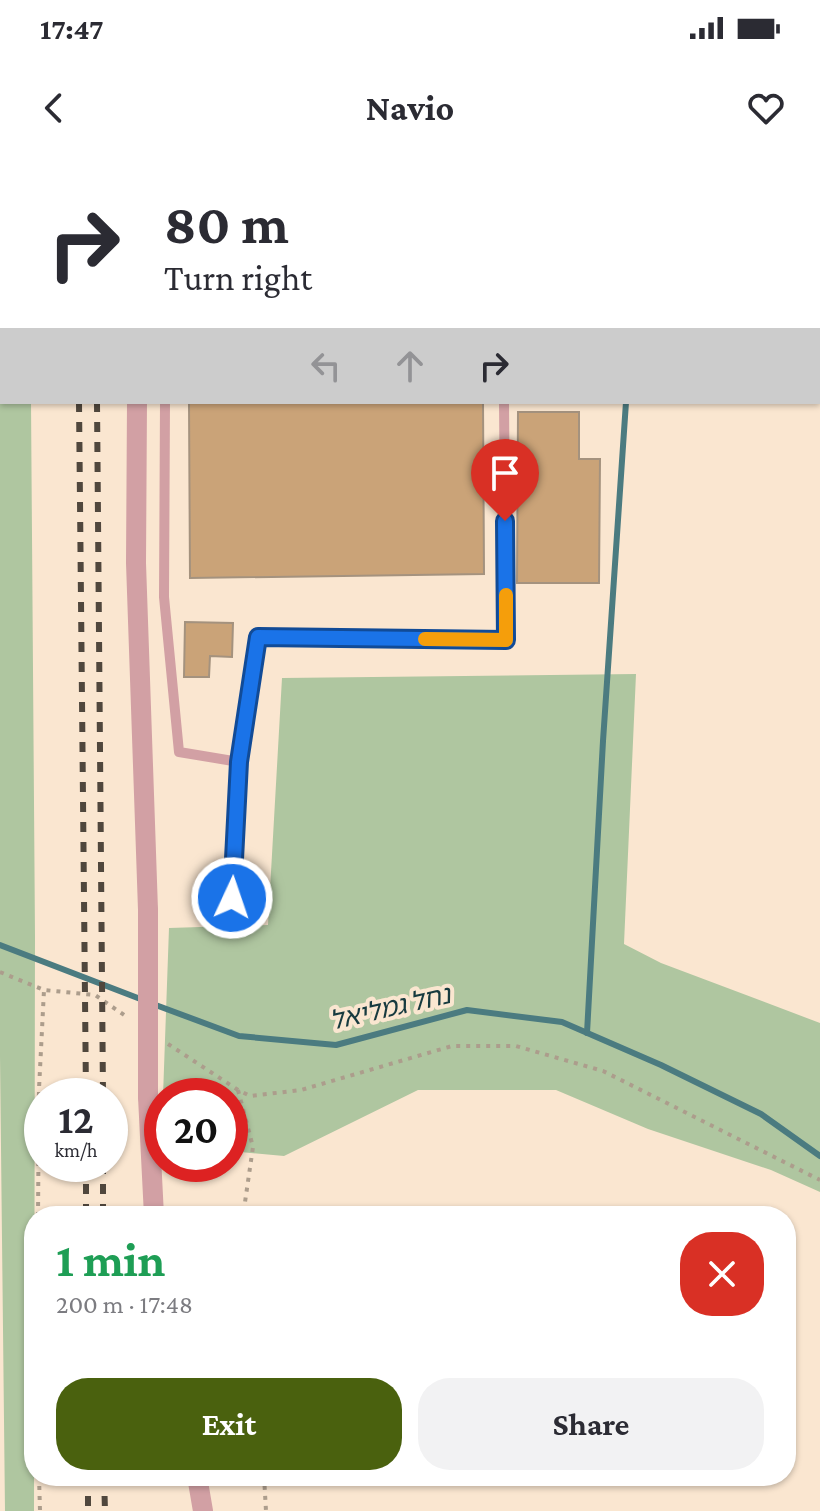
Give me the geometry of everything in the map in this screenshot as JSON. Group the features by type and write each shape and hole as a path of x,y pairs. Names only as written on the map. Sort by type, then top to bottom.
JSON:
{"street":[{"path":"137,404 136,563 148,910 148,1097 153,1206"},
{"path":"199,1486 203,1511"}],"lane":[{"path":"165,404 164,597 179,752 239,762"},
{"path":"232,898 239,762 258,637 506,640 504,404"}],"path":[{"path":"0,972 44,990 95,995 130,1020"},
{"path":"38,1206 44,990"},
{"path":"166,1043 220,1078"},
{"path":"248,1095 301,1090 452,1046 516,1046 603,1071 820,1180"},
{"path":"248,1128 253,1147 248,1182"},
{"path":"244,1206 248,1182"},
{"path":"39,1486 40,1511"},
{"path":"265,1486 266,1511"}],"green space":[{"path":"0,404 31,404 35,1078 24,1078 24,1182 35,1182 35,1206 24,1206 24,1486 34,1486 34,1511 5,1511 0,1056"},
{"path":"636,674 624,944 661,963 820,1023 820,1192 771,1170 648,1129 556,1090 418,1090 284,1156 248,1153 248,1078 164,1078 169,928 268,925 282,678"}],"building":[{"path":"189,404 483,404 484,574 190,578"},
{"path":"518,412 579,412 579,459 600,459 599,583 517,583"},
{"path":"185,622 233,623 232,657 210,656 209,677 184,677"}],"waterway":[{"path":"587,1033 626,404"},
{"name":"נחל גמליאל","path":"0,945 143,1000"},
{"name":"נחל גמליאל","path":"153,1004 239,1036 336,1045 467,1010 562,1022 661,1065 761,1114 820,1156"}],"railway":[{"path":"79,404 86,1078"},
{"path":"97,404 103,1078"},
{"path":"86,1182 86,1206"},
{"path":"103,1182 103,1206"},
{"path":"88,1486 88,1511"},
{"path":"104,1486 105,1511"}],"slow traffic":[{"path":"425,639 506,640 506,595"}],"route":[{"path":"232,898 239,762 258,637 506,640 505,521"}]}
